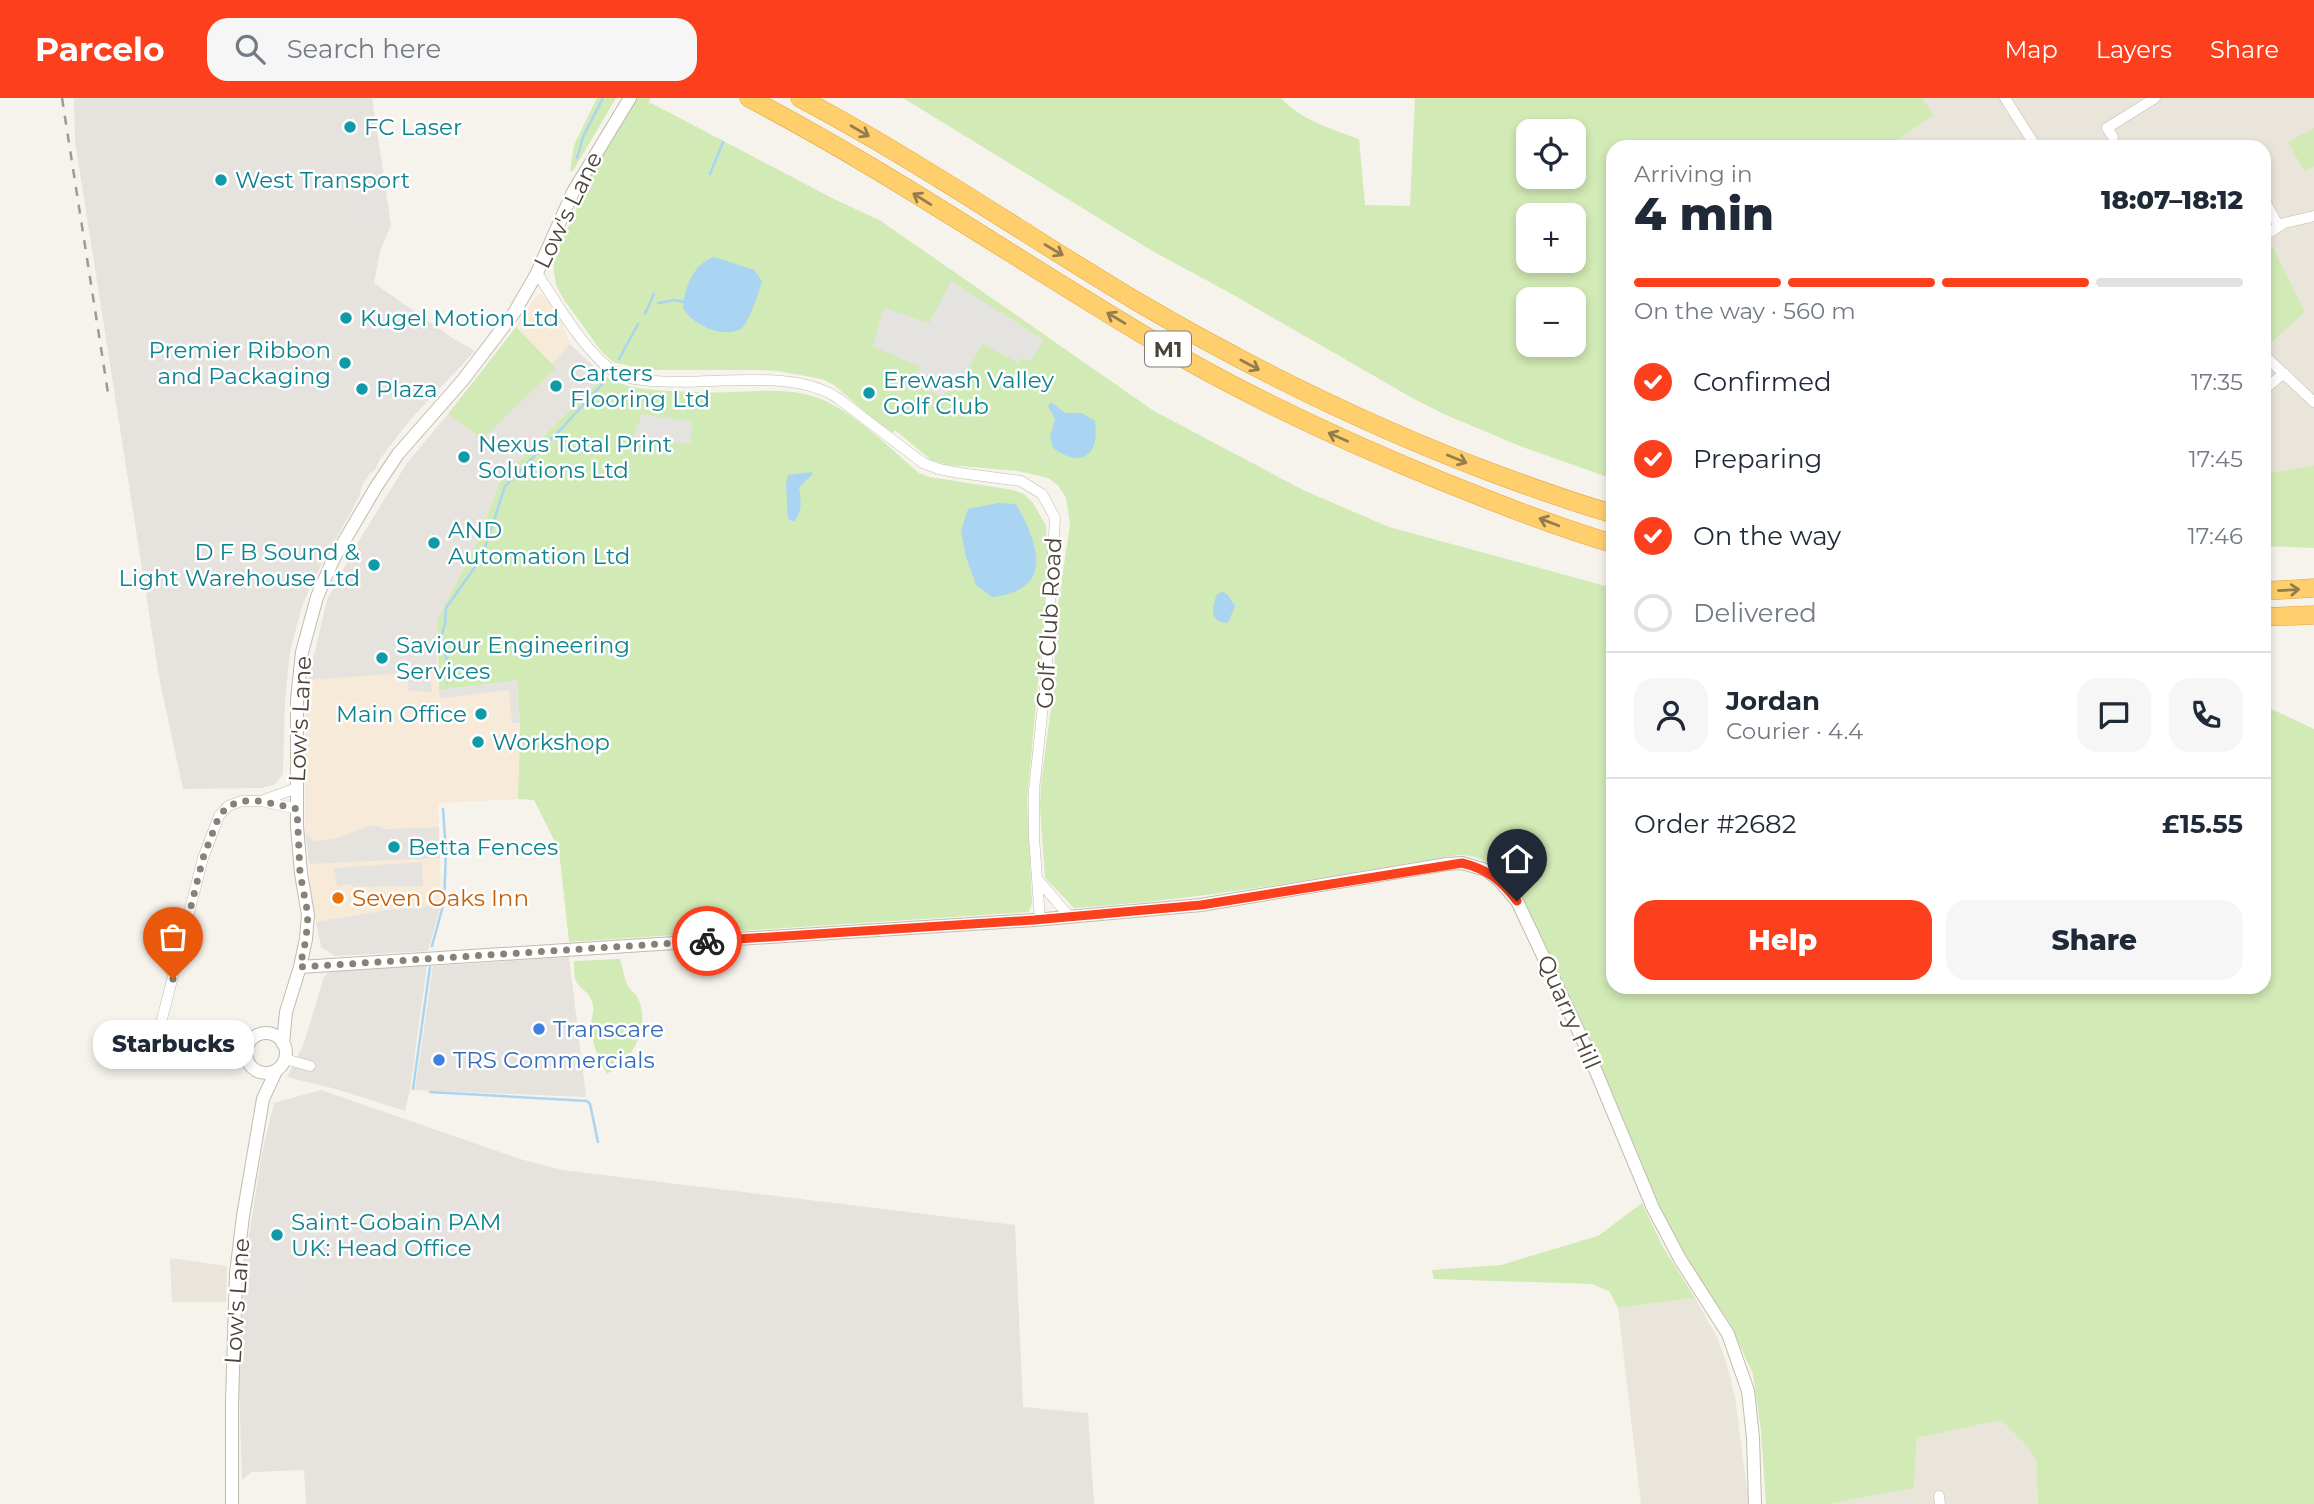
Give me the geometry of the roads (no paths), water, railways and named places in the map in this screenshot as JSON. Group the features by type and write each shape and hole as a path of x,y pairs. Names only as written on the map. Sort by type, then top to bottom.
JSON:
{"highway":[{"name":"M1","path":"749,98 832,144 1123,322 1242,390 1320,429 1405,466 1606,542"},
{"name":"M1","path":"800,98 881,144 1136,301 1260,370 1347,413 1453,458 1606,511"},
{"path":"2271,591 2314,588"},
{"path":"2271,617 2314,615"}],"street":[{"name":"Low's Lane","path":"232,1504 236,1274 243,1216 263,1099 276,1071 285,1059 283,1044 286,1012 306,939 308,915 300,873 297,788 299,670 310,620 333,560 376,487 398,454 486,352 514,313 537,273 573,192 630,98"},
{"path":"2005,98 2032,140"},
{"path":"2113,137 2107,128 2155,98"},
{"path":"2271,212 2278,225"},
{"path":"2271,230 2278,225 2314,216"},
{"name":"Golf Club Road","path":"537,273 601,362 624,377 673,383 748,381 815,386 830,392 923,463 949,471 1021,481 1042,494 1055,518 1046,677 1034,790 1040,920"},
{"path":"2271,361 2314,401"},
{"path":"2271,384 2284,373"},
{"path":"283,1044 276,1036 260,1035 226,1042 160,1027 203,858 216,821 223,810 233,803 261,801 297,788"},
{"path":"261,801 297,809"},
{"name":"Quarry Hill","path":"300,967 1040,920 1201,905 1447,864 1473,865 1486,870 1499,880 1517,901 1554,978 1653,1208 1679,1259 1728,1334 1748,1391 1754,1438 1755,1504"},
{"path":"1037,880 1070,917"},
{"name":"Low's Lane","path":"263,1099 257,1072 246,1058 247,1047 286,1012"},
{"path":"226,1042 246,1058"},
{"path":"285,1059 310,1066"},
{"path":"257,1072 276,1071"}],"water":[{"path":"714,257 754,270 762,281 747,320 742,328 735,331 709,329 694,320 683,308 691,277 701,265"},
{"path":"1051,402 1065,413 1082,413 1095,421 1095,443 1087,455 1072,457 1053,448 1050,437 1055,419 1048,406"},
{"path":"813,474 799,487 800,509 794,522 788,519 788,475"},
{"path":"998,503 1016,504 1031,535 1036,563 1033,575 1026,585 1012,593 992,597 976,585 966,557 961,531 968,509"},
{"path":"1223,592 1235,606 1228,623 1217,620 1213,613 1217,594"}],"waterway":[{"path":"577,158 583,137 603,98"},
{"path":"710,174 723,142"},
{"path":"645,314 654,294"},
{"path":"658,303 675,300 683,302"},
{"path":"619,359 638,324"},
{"path":"447,682 448,665 441,637 446,608 482,557 505,486 605,381"},
{"path":"432,946 444,902 446,852 443,809"},
{"path":"413,1089 430,967"},
{"path":"430,1092 587,1101 590,1104 598,1142"}],"railway":[{"path":"62,98 108,393"}],"place":[{"name":"FC Laser","path":"350,127"},
{"name":"West Transport","path":"221,180"},
{"name":"Kugel Motion Ltd","path":"346,318"},
{"name":"Premier Ribbon and Packaging","path":"345,363"},
{"name":"Carters Flooring Ltd","path":"556,386"},
{"name":"Plaza","path":"362,389"},
{"name":"Erewash Valley Golf Club","path":"869,393"},
{"name":"Nexus Total Print Solutions Ltd","path":"464,457"},
{"name":"AND Automation Ltd","path":"434,543"},
{"name":"D F B Sound & Light Warehouse Ltd","path":"374,565"},
{"name":"Saviour Engineering Services","path":"382,658"},
{"name":"Main Office","path":"481,714"},
{"name":"Workshop","path":"478,742"},
{"name":"Betta Fences","path":"394,847"},
{"name":"Seven Oaks Inn","path":"338,898"},
{"name":"Starbucks","path":"173,979"},
{"name":"Transcare","path":"539,1029"},
{"name":"TRS Commercials","path":"439,1060"},
{"name":"Saint-Gobain PAM UK: Head Office","path":"277,1235"}]}
